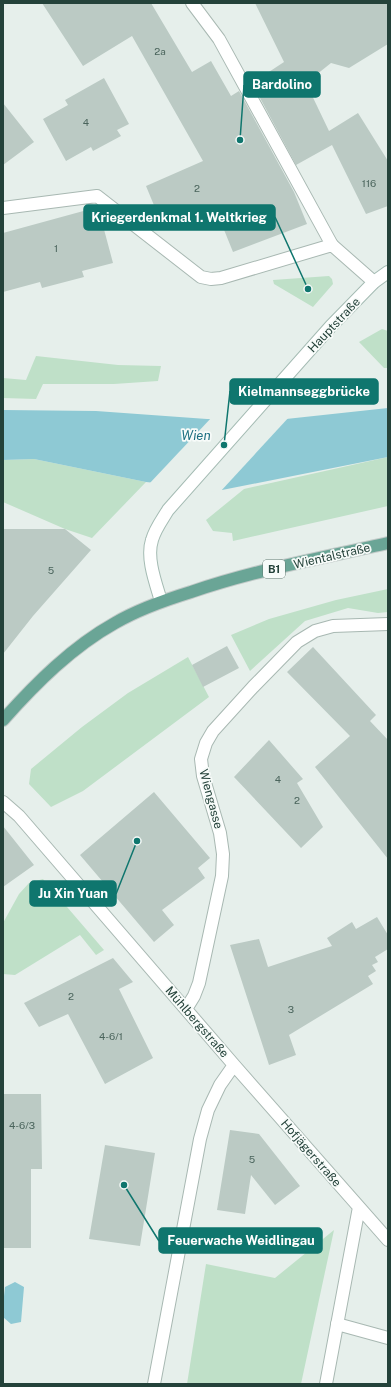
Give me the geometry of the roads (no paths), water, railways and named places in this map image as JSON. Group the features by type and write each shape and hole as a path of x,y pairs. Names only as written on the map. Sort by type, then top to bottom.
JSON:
{"main road":[{"name":"Wientalstraße","path":"161,601 238,577 388,543"},
{"name":"B1","path":"3,720 38,683 79,647 115,622 161,601"}],"street":[{"path":"192,3 219,39 332,245 374,282"},
{"path":"3,208 97,196 191,270 201,277 211,279 243,272 332,245"},
{"name":"Hauptstraße","path":"161,601 153,571 151,542 160,522 168,510 336,320 374,282 388,272"},
{"name":"Wiengasse","path":"186,1009 194,996 199,983 222,876 223,854 220,833 203,776 201,759 206,743 213,731 297,642 315,631 333,626 388,624"},
{"name":"Mühlbergstraße","path":"3,802 18,816 234,1066 220,1085 208,1110 200,1139 154,1384"},
{"name":"Hofjägerstraße","path":"234,1066 388,1240"},
{"path":"326,1384 359,1207"},
{"path":"337,1324 388,1338"}],"water":[{"name":"Wien","path":"388,408 388,457 222,490 146,482 34,459 3,460 3,410 96,411 207,419 286,419"},
{"path":"15,1282 24,1287 21,1322 11,1324 3,1317 3,1305 5,1287"}],"place":[{"name":"Bardolino","path":"240,140"},
{"name":"Kriegerdenkmal 1. Weltkrieg","path":"308,289"},
{"name":"Kielmannseggbrücke","path":"224,445"},
{"name":"Ju Xin Yuan","path":"137,841"},
{"name":"Feuerwache Weidlingau","path":"124,1185"}]}
